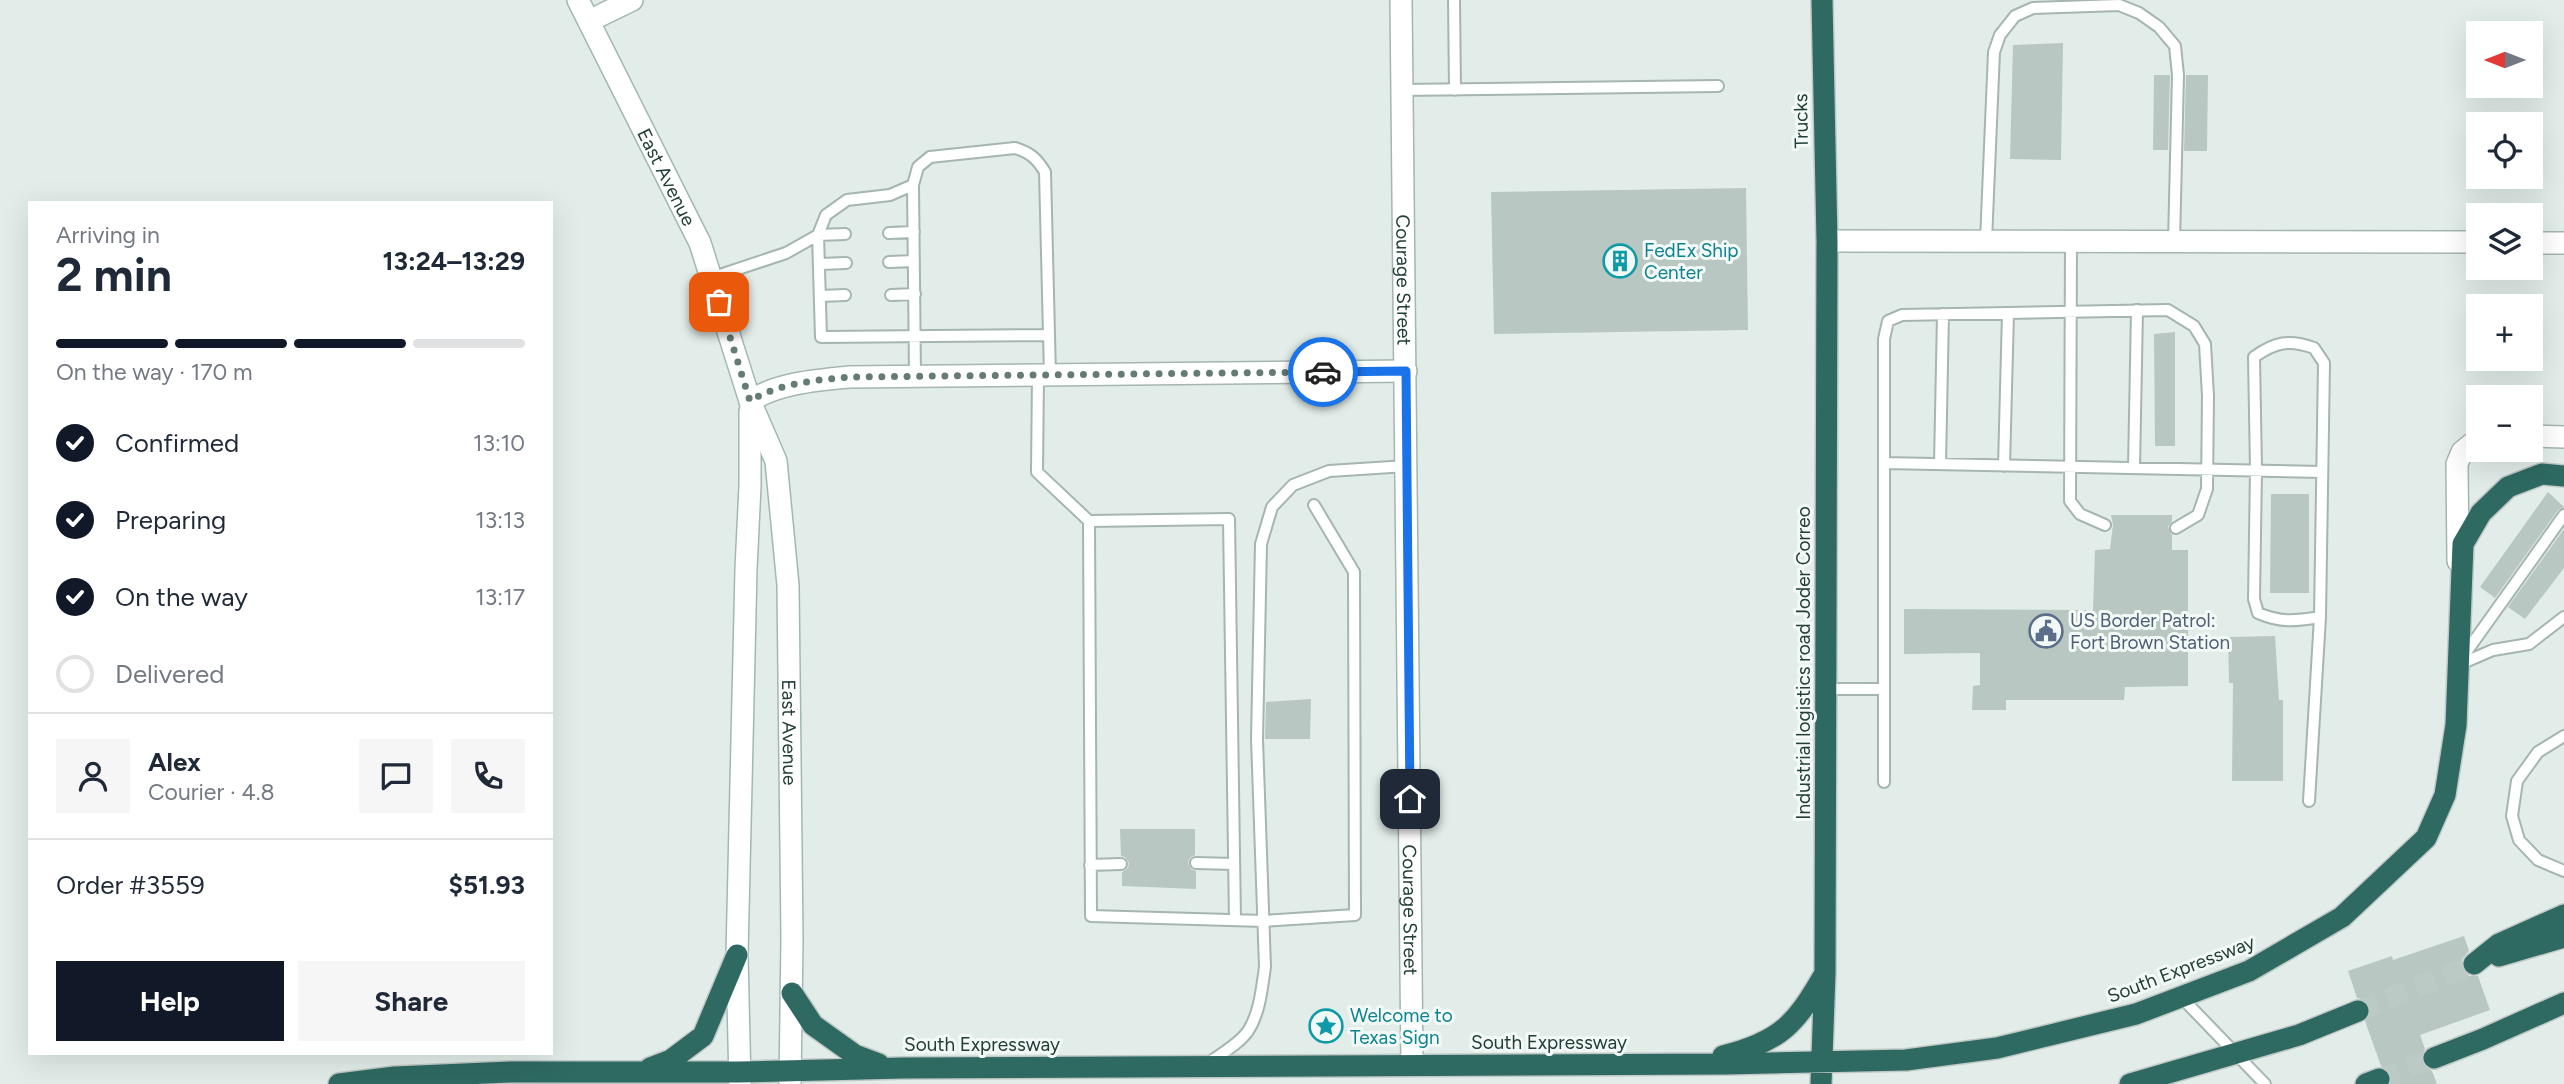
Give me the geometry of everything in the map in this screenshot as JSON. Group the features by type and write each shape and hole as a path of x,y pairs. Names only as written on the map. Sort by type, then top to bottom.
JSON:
{"highway":[{"name":"Trucks","path":"1822,0 1827,241"},
{"name":"Industrial logistics road Joder Correo","path":"1821,1084 1825,973 1827,241"},
{"name":"South Expressway","path":"339,1084 394,1077 498,1072 642,1072 739,1078 790,1077 887,1068 1689,1065 1906,1060 1997,1048 2136,1014 2249,971 2342,916 2426,838 2445,795 2456,725 2463,544 2481,513 2508,487 2542,474 2564,476"},
{"path":"2474,964 2499,944 2564,915"},
{"path":"2474,964 2564,930"},
{"path":"2474,964 2564,937"},
{"path":"2474,964 2564,948"},
{"path":"642,1072 671,1060 703,1036 737,955"},
{"path":"1689,1065 1747,1050 1766,1043 1783,1032 1808,1003 1825,973"},
{"path":"792,993 813,1025 855,1055 887,1068"},
{"path":"2434,1058 2564,1003"},
{"path":"2130,1084 2299,1035 2358,1011"}],"street":[{"name":"East Avenue","path":"578,0 699,243 750,401 776,461 788,585 792,993 790,1077"},
{"path":"589,21 632,0"},
{"name":"Courage Street","path":"1401,0 1412,1065"},
{"path":"1827,241 2466,242"},
{"path":"2543,243 2564,243"},
{"path":"750,401 759,396 818,380 849,377 1406,371"},
{"name":"East Avenue","path":"739,1078 737,955 750,401"},
{"path":"2543,437 2564,438"},
{"name":"South Expressway","path":"2459,611 2456,475 2462,452 2466,449"}],"lane":[{"path":"1454,0 1455,90"},
{"path":"1986,241 1994,52 2000,35 2015,16 2033,8 2119,5 2139,13 2160,27 2175,46 2178,75 2174,242"},
{"path":"1402,90 1718,86"},
{"path":"915,376 913,185 918,167 930,157 1015,148 1028,152 1037,159 1045,172 1049,335 1037,472 1089,521 1229,519 1235,920"},
{"path":"913,185 890,195 847,200 826,215 818,235 821,337 1049,335"},
{"path":"889,233 914,232"},
{"path":"711,278 786,253 818,235 845,234"},
{"path":"2071,241 2070,501 2080,514 2105,525"},
{"path":"889,262 914,261"},
{"path":"820,264 846,263"},
{"path":"820,296 845,295"},
{"path":"891,295 915,295"},
{"path":"2134,468 2137,310"},
{"path":"1884,782 1884,339 1888,321 1902,315 2168,310 2194,326 2205,344 2208,396 2207,489 2199,515 2176,528"},
{"path":"2004,466 2008,313"},
{"path":"1940,464 1943,314"},
{"path":"2309,801 2320,617 2324,363 2314,348 2297,342 2271,346 2254,357 2254,599 2258,613 2273,620 2294,621 2320,617"},
{"path":"1884,463 2322,472"},
{"path":"1204,1066 1232,1047 1248,1031 1260,1001 1265,967 1257,702 1261,544 1272,507 1293,485 1329,471 1407,466"},
{"path":"1089,521 1091,916 1264,920 1355,915 1354,572 1314,505"},
{"path":"2458,665 2564,514"},
{"path":"2458,665 2493,650 2529,644 2564,617"},
{"path":"1826,688 1883,690"},
{"path":"2564,736 2538,752 2517,781 2512,817 2519,840 2538,860 2564,871"},
{"path":"1196,863 1234,864"},
{"path":"1090,865 1121,864"},
{"path":"2181,997 2265,1084"}],"building":[{"path":"2063,43 2061,160 2010,159 2013,45"},
{"path":"2154,75 2170,75 2168,150 2153,150"},
{"path":"2186,75 2208,75 2207,151 2184,151"},
{"name":"FedEx Ship Center","path":"1746,188 1748,330 1494,334 1491,192"},
{"path":"2175,332 2175,446 2155,446 2154,334"},
{"path":"2548,492 2564,507 2558,510 2495,598 2480,587"},
{"path":"2271,494 2309,494 2309,593 2270,593"},
{"name":"US Border Patrol: Fort Brown Station","path":"2111,515 2172,515 2168,527 2172,535 2172,550 2188,550 2188,686 2125,687 2124,700 2006,700 2006,710 1972,710 1973,686 1980,685 1980,653 1904,654 1904,609 2093,610 2095,550 2110,549 2113,525"},
{"path":"2564,529 2564,568 2525,619 2508,607"},
{"path":"2275,636 2279,700 2283,700 2283,781 2232,781 2233,683 2229,683 2228,637"},
{"path":"1311,699 1310,739 1265,739 1266,702"},
{"path":"1120,829 1195,829 1195,855 1188,863 1191,869 1196,871 1196,889 1122,886 1122,872 1128,868 1129,863 1121,856"},
{"path":"2464,936 2469,951 2462,959 2461,967 2469,976 2478,976 2490,1010 2420,1035 2425,1049 2421,1055 2422,1062 2425,1068 2432,1071 2437,1084 2391,1084 2391,1074 2381,1066 2365,1021 2371,1013 2370,1007 2365,1000 2357,998 2348,971 2392,956 2393,960"}],"tunnel":[{"path":"2358,1011 2474,964"},
{"path":"2379,1079 2434,1058"}],"way so far":[{"path":"719,302 750,401 796,384 849,377 1323,372"}],"place":[{"name":"FedEx Ship Center","path":"1620,261"},
{"name":"US Border Patrol: Fort Brown Station","path":"2046,631"},
{"name":"Welcome to Texas Sign","path":"1326,1026"}],"route":[{"path":"1323,372 1406,371 1410,799"}]}
